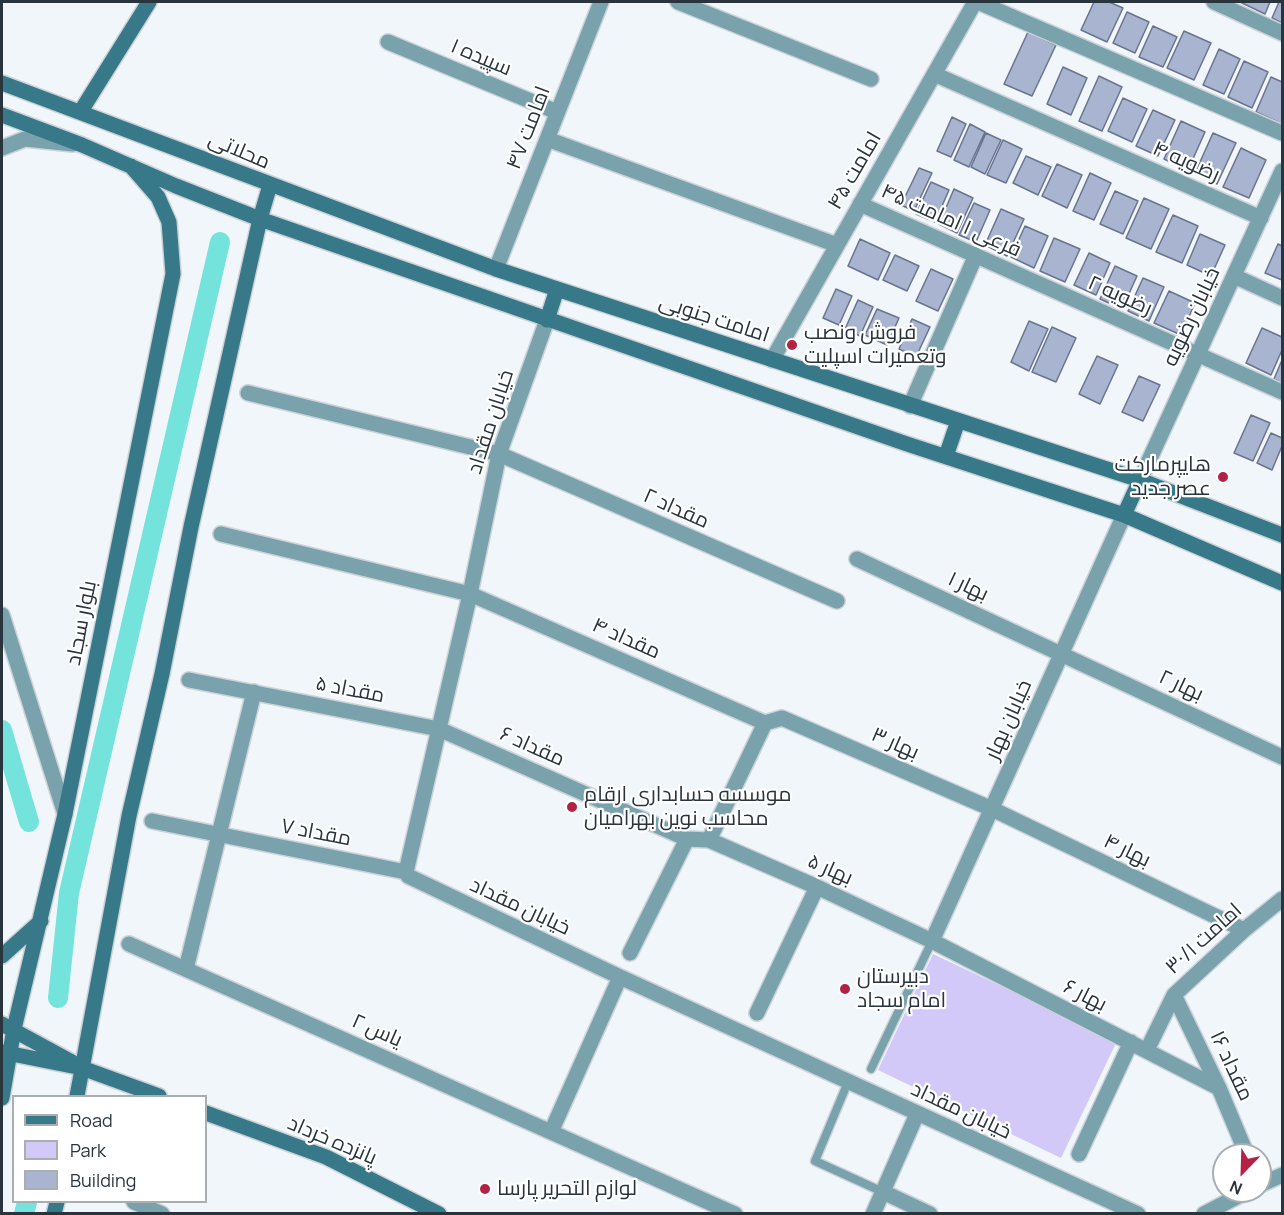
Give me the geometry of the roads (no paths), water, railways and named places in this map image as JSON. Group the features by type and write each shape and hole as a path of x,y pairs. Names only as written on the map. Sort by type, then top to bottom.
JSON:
{"main road":[{"path":"81,111 149,2"},
{"name":"محلاتی","path":"2,83 81,111 270,185 260,219"},
{"path":"2,115 82,145 260,219 547,320 1124,516 1282,583"},
{"name":"بلوار سجاد","path":"2,1098 8,1027 41,921 65,814 173,274 169,222 158,197 148,183 130,166"},
{"name":"امامت جنوبی","path":"270,185 496,269 1140,480 1282,535"},
{"path":"77,1095 129,816 260,219"},
{"path":"547,320 557,289"},
{"path":"946,456 958,422"},
{"path":"1124,516 1140,480"},
{"path":"2,956 41,921"},
{"path":"8,1027 82,1068 156,1095"},
{"path":"6,1054 82,1068"},
{"name":"پانزده خرداد","path":"207,1113 326,1157 439,1214"}],"street":[{"name":"امامت ۴۷","path":"496,269 601,2"},
{"path":"678,2 871,79"},
{"path":"977,2 1282,133"},
{"name":"امامت ۴۵","path":"772,360 977,2"},
{"path":"1214,2 1282,33"},
{"name":"سپیده ۱","path":"388,42 557,112"},
{"name":"رضویه ۴","path":"934,74 1261,218"},
{"path":"2,148 25,139 82,145"},
{"path":"547,139 837,245"},
{"name":"خیابان رضویه","path":"1140,480 1282,171"},
{"name":"فرعی ۱ امامت ۴۵","path":"860,204 1025,277"},
{"path":"910,406 976,255"},
{"path":"1234,276 1282,298"},
{"name":"رضویه ۲","path":"1025,277 1282,392"},
{"name":"خیابان مقداد","path":"547,320 499,454 470,594 406,872 414,881 1120,1209 1138,1214"},
{"name":"مقداد ۲","path":"248,393 499,454 837,601"},
{"name":"خیابان بهار","path":"932,941 1124,516"},
{"name":"مقداد ۴","path":"221,534 470,594 765,723"},
{"name":"بهار ۱","path":"857,559 1062,652"},
{"path":"2,615 65,814"},
{"name":"بهار ۲","path":"1062,652 1282,757"},
{"name":"مقداد ۵","path":"189,680 439,729"},
{"path":"186,969 254,692"},
{"name":"بهار ۳","path":"765,723 782,718 992,809"},
{"path":"709,840 765,723"},
{"name":"مقداد ۶","path":"439,729 687,839 709,840"},
{"name":"بهار ۴","path":"992,809 1244,930"},
{"name":"مقداد ۷","path":"152,821 406,872"},
{"path":"630,953 687,839"},
{"name":"بهار ۵","path":"709,840 932,941"},
{"path":"757,1013 817,887"},
{"name":"امامت ۳۰/۱","path":"1147,1050 1174,995 1244,930 1282,899"},
{"name":"بهار ۶","path":"932,941 1219,1088"},
{"name":"یاس ۲","path":"129,944 735,1214"},
{"path":"551,1132 620,977"},
{"name":"مقداد ۱۶","path":"1174,995 1219,1088 1242,1143"},
{"path":"1079,1154 1131,1042"},
{"path":"873,1214 917,1114"},
{"path":"882,1192 930,1214"},
{"path":"136,1203 162,1214"},
{"path":"1204,1214 1225,1203"}],"lane":[{"path":"871,1069 932,941"},
{"path":"848,1082 814,1161 882,1192"}],"waterway":[{"path":"58,998 69,893 220,242"},
{"path":"2,730 29,822"},
{"path":"24,1214 27,1203"}],"place":[{"name":"فروش ونصب وتعمیرات اسپلیت","path":"792,345"},
{"name":"هایپرمارکت عصر جدید","path":"1223,477"},
{"name":"موسسه حسابداری ارقام محاسب نوین بهرامیان","path":"572,807"},
{"name":"دبیرستان امام سجاد","path":"845,989"},
{"name":"لوازم التحریر پارسا","path":"485,1189"}]}
